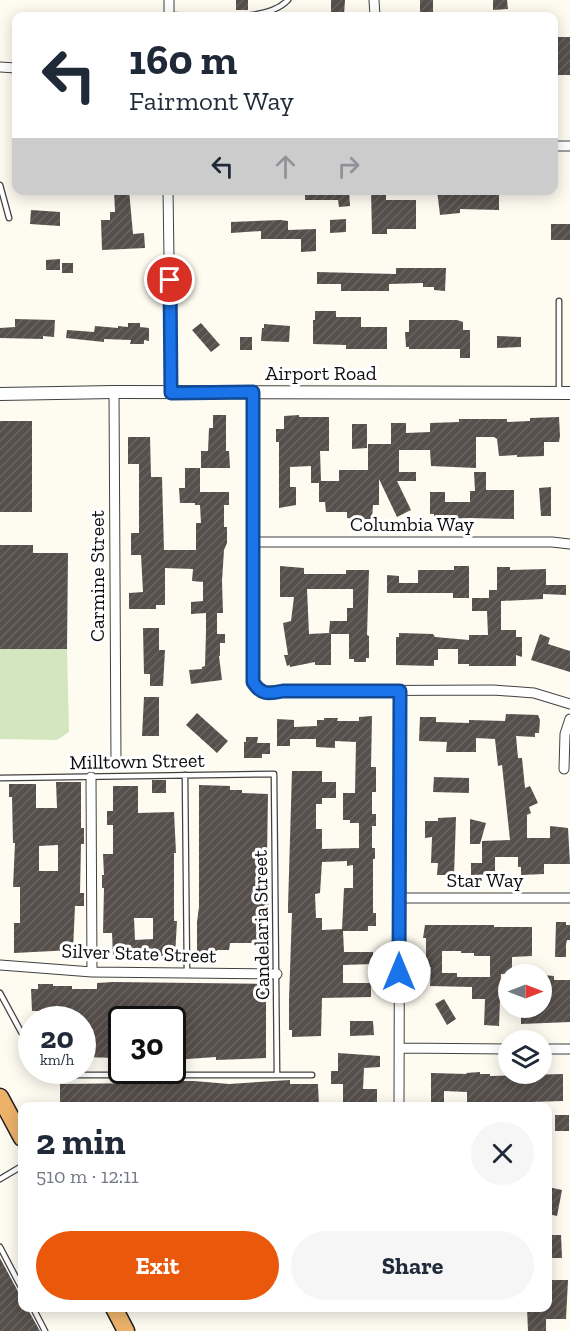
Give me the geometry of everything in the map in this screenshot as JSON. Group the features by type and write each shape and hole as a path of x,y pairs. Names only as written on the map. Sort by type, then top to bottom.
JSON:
{"highway":[{"path":"0,1096 18,1130"},
{"path":"116,1312 126,1331"}],"street":[{"path":"168,195 171,393"},
{"name":"Carmine Street","path":"114,392 116,760"},
{"path":"253,392 253,664 251,676 261,692 266,694 283,691 519,691 570,704"},
{"name":"Airport Road","path":"0,394 565,393"},
{"name":"Columbia Way","path":"253,542 552,542 570,544"},
{"path":"399,1102 400,691"},
{"path":"564,769 566,734 570,719"},
{"path":"91,777 92,972"},
{"name":"Star Way","path":"400,898 570,898"},
{"name":"Silver State Street","path":"0,964 92,972 277,974"},
{"path":"399,1048 498,1049"},
{"path":"552,1049 570,1049"}],"lane":[{"path":"269,12 280,8 288,0"},
{"path":"0,185 9,218"},
{"path":"559,301 565,393"},
{"name":"Milltown Street","path":"0,778 274,774"},
{"name":"Candelaria Street","path":"274,774 277,1075"},
{"path":"185,775 187,974"},
{"path":"0,993 18,1026"},
{"path":"96,1075 312,1075"},
{"path":"0,1179 18,1168"},
{"path":"0,1247 18,1281"},
{"path":"35,1312 45,1331"}],"green space":[{"path":"0,649 67,649 69,732 57,740 0,739"}],"building":[{"path":"236,0 248,0 248,10 236,10"},
{"path":"331,0 345,0 344,12 331,12"},
{"path":"420,0 433,0 433,12 420,12"},
{"path":"493,0 507,0 508,9 493,10"},
{"path":"558,37 570,37 570,75 558,75"},
{"path":"114,195 129,195 133,234 144,233 145,248 102,250 101,220 110,220 110,212 115,212"},
{"path":"305,195 349,195 350,206 339,207 338,200 305,200"},
{"path":"371,195 386,195 386,200 416,200 416,229 387,229 387,234 372,234"},
{"path":"438,195 499,195 499,210 460,209 460,213 440,215"},
{"path":"31,210 60,212 60,226 30,224"},
{"path":"346,219 346,232 330,233 330,220"},
{"path":"288,221 288,230 316,229 316,251 301,252 301,239 261,239 261,231 231,233 231,222"},
{"path":"551,224 570,224 570,240 551,240"},
{"path":"60,259 60,270 46,270 46,260"},
{"path":"62,263 73,263 73,273 62,273"},
{"path":"396,268 446,268 445,291 434,290 434,287 423,287 423,283 389,284 389,291 341,291 341,284 317,284 317,272 396,274"},
{"path":"315,311 336,311 336,317 361,317 361,327 387,327 387,349 346,349 346,345 313,344"},
{"path":"15,319 55,320 54,337 0,338 0,328 15,327"},
{"path":"409,320 463,322 463,330 470,330 470,358 460,358 460,349 409,349 406,347 405,332 409,332"},
{"path":"128,323 140,323 140,327 149,328 149,341 144,340 144,344 130,344 131,340 104,339 104,342 66,338 67,330 94,332 95,326 118,328 118,326 128,327"},
{"path":"201,323 220,345 211,352 192,330"},
{"path":"264,324 290,326 289,342 261,341"},
{"path":"497,336 521,337 521,347 497,348"},
{"path":"240,337 252,337 252,350 240,350"},
{"path":"213,415 226,415 226,451 229,451 230,468 201,468 201,451 208,451 209,428 213,428"},
{"path":"299,415 299,417 329,417 329,451 320,451 321,481 339,481 339,470 368,470 368,444 391,444 391,423 406,423 406,433 430,432 430,423 459,422 459,419 507,419 507,422 559,417 560,436 559,442 544,442 544,456 517,457 517,455 499,456 497,439 494,437 476,437 476,468 431,466 430,450 399,450 399,472 416,472 416,481 397,481 411,510 397,517 379,479 379,505 373,505 372,519 355,519 347,518 347,512 326,512 325,502 319,502 319,483 311,483 311,466 290,467 290,487 296,487 296,505 279,508 279,442 276,442 276,429 284,429 284,416"},
{"path":"0,421 32,421 32,512 0,512"},
{"path":"352,424 367,424 367,448 352,449"},
{"path":"128,437 150,437 151,477 162,477 164,550 196,550 196,523 201,523 200,505 180,503 179,488 185,488 185,468 200,468 200,492 229,492 229,505 224,505 227,543 224,550 222,581 223,613 217,613 217,634 225,634 225,643 220,643 219,656 222,680 191,684 189,670 202,669 205,666 206,632 206,613 191,614 191,602 203,601 203,582 192,581 193,569 165,568 165,605 156,605 156,609 129,609 129,593 143,592 141,555 131,555 131,533 139,533 139,464 128,464"},
{"path":"474,472 486,472 486,490 514,490 514,519 434,519 434,514 430,514 430,492 445,492 445,502 470,502 470,491 475,491"},
{"path":"551,487 551,516 541,516 539,488"},
{"path":"0,545 33,545 33,553 68,553 67,649 0,649"},
{"path":"280,566 304,568 304,574 346,574 346,570 369,570 367,635 369,636 369,658 366,658 366,662 354,662 354,659 349,659 349,634 331,634 331,665 315,665 315,662 287,666 284,655 288,655 283,623 291,621 294,597 280,597","holes":["307,589 353,589 353,608 347,608 347,621 330,621 329,633 309,634"]},
{"path":"454,566 469,566 469,598 453,598 453,593 387,593 387,575 399,576 399,583 418,583 418,570 454,570"},
{"path":"497,567 510,567 510,570 546,569 546,585 566,585 566,595 543,594 543,599 501,601 501,630 516,630 516,637 522,637 522,657 516,655 516,666 458,664 458,649 438,649 438,660 434,660 434,666 396,665 396,637 399,637 399,633 433,634 435,637 469,640 469,635 488,635 487,611 472,611 472,598 489,598 489,590 497,590"},
{"path":"143,628 159,628 159,650 165,650 163,686 150,686 150,674 144,674"},
{"path":"540,634 550,638 548,644 570,651 570,672 531,660"},
{"path":"144,697 159,697 159,736 142,736"},
{"path":"197,713 228,741 217,753 186,725"},
{"path":"506,714 538,715 540,720 539,733 535,733 535,737 516,736 518,758 522,758 525,788 530,786 538,803 529,807 531,813 527,815 527,838 550,838 550,826 568,828 570,864 544,864 544,874 521,875 518,857 495,857 495,874 471,875 471,863 482,863 482,841 510,840 502,765 498,766 495,739 476,738 476,752 446,752 447,742 419,741 420,717 436,717 436,722 469,723 469,720 505,721"},
{"path":"372,716 371,767 376,767 376,792 372,792 372,814 376,814 376,826 372,826 372,848 375,848 373,913 376,913 376,926 368,926 368,931 343,931 344,952 373,952 373,964 343,965 343,983 371,983 371,997 322,998 321,1036 292,1037 292,1030 289,1030 289,999 292,913 288,913 288,907 292,771 322,771 322,782 336,782 336,798 322,798 322,804 316,804 316,829 322,829 322,849 359,848 359,823 343,820 343,793 355,793 356,742 335,741 335,748 316,747 316,739 290,739 290,746 277,746 277,719 294,720 294,727 317,726 317,720 324,720 324,718 338,718 337,721 359,721 359,717","holes":["347,861 347,866 353,865 353,888 344,888 342,929 322,930 322,918 316,918 315,894 320,893 322,862"]},
{"path":"246,737 258,737 257,743 270,743 270,754 262,754 262,758 244,758"},
{"path":"434,777 469,778 469,793 433,792"},
{"path":"152,780 166,780 166,793 152,793"},
{"path":"56,782 81,782 81,828 84,828 84,844 81,844 80,893 84,893 84,906 75,906 73,950 14,953 14,923 20,923 20,887 13,887 15,843 13,843 12,797 9,797 9,784 36,784 36,808 57,808","holes":["58,845 58,871 39,871 39,846"]},
{"path":"199,785 230,786 230,790 242,790 242,793 268,794 267,943 230,943 229,950 217,950 217,958 197,958"},
{"path":"113,786 138,786 138,813 174,812 176,853 174,853 174,921 177,921 175,956 113,956 112,933 103,933 103,854 113,854 113,825 107,825 107,811 113,811","holes":["134,918 153,918 153,939 135,940"]},
{"path":"456,817 454,875 437,875 438,863 431,863 432,837 425,838 425,821"},
{"path":"470,819 486,823 480,844 470,844"},
{"path":"556,922 566,922 566,925 570,925 570,940 567,940 566,944 566,957 555,957"},
{"path":"425,925 532,927 532,956 512,957 512,964 498,964 499,1026 484,1025 485,999 472,999 472,987 430,986 431,967 426,967 426,938 423,938","holes":["442,951 461,951 461,953 490,956 490,977 457,977 457,973 442,973"]},
{"path":"552,976 554,980 570,980 570,1022 521,1024 521,1018 552,1018"},
{"path":"97,983 266,984 266,1058 186,1059 186,1006 108,1006 108,1058 96,1057 96,1006 32,1006 31,989 38,989 38,984 72,986 72,989 97,989"},
{"path":"444,999 456,1019 447,1025 435,1004"},
{"path":"350,1021 373,1021 374,1035 350,1036"},
{"path":"338,1053 380,1056 380,1067 364,1068 363,1089 377,1089 377,1102 343,1102 343,1084 331,1084 331,1071 338,1071"},
{"path":"480,1072 480,1074 498,1076 498,1084 552,1084 552,1074 563,1074 563,1101 467,1102 467,1092 444,1091 444,1102 431,1102 431,1073"},
{"path":"290,1080 290,1084 318,1084 319,1102 60,1102 60,1084 186,1084 186,1081 229,1084"},
{"path":"555,1115 569,1115 569,1131 555,1131"},
{"path":"552,1188 562,1190 557,1216 552,1215"},
{"path":"552,1235 561,1235 562,1258 552,1258"},
{"path":"0,1258 18,1292 18,1312 29,1312 40,1331 0,1331"},
{"path":"552,1280 568,1280 566,1319 546,1319 546,1331 528,1331 527,1312 552,1312"}],"route":[{"path":"170,280 171,393 253,392 253,664 251,676 253,682 261,692 266,694 283,691 400,691 399,972"}]}
